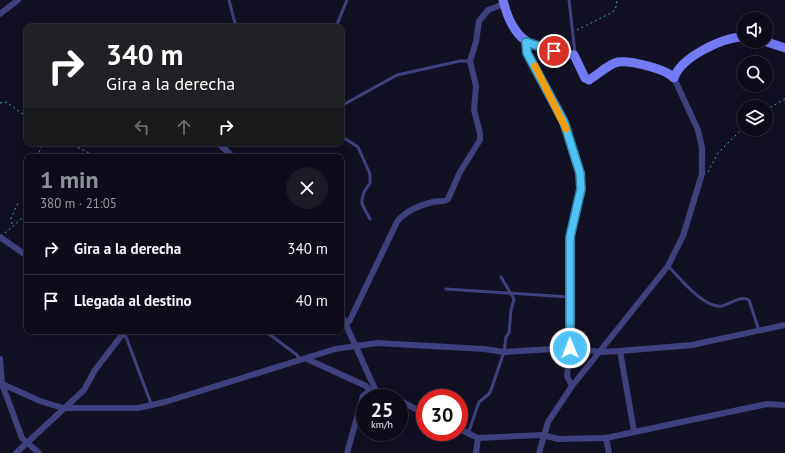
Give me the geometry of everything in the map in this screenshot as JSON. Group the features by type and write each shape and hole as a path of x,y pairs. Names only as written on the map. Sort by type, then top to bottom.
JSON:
{"street":[{"path":"0,14 18,0"},
{"path":"346,324 351,318 397,222 408,212 433,202 448,199 460,172 478,144 480,133 474,105 476,86 470,61 481,18 488,10 504,2 515,31 526,42 541,48 574,55 585,78 589,80 609,66 618,62 662,70 670,73 674,78 698,130 702,174 683,236 668,266 572,386 548,422 539,453"},
{"path":"674,78 677,70 701,52 737,37"},
{"path":"526,42 527,53 564,122 580,173 581,189 570,237 570,348 567,376 572,386"},
{"path":"773,44 785,48"},
{"path":"221,146 230,154"},
{"path":"0,237 24,254"},
{"path":"344,320 356,345 372,389"},
{"path":"1,383 40,401 63,408 138,408 152,406 307,359 335,348 356,345 377,343 415,344 504,352 570,348 600,352 692,345 785,324"},
{"path":"16,453 84,390 95,370 123,334"},
{"path":"620,351 634,431"},
{"path":"0,359 1,383 19,431 26,443 39,453"},
{"path":"307,359 370,389"},
{"path":"468,434 478,438 543,435 558,439 606,438 767,404 785,405"},
{"path":"347,453 356,417"},
{"path":"476,453 478,438"},
{"path":"606,438 609,453"}],"lane":[{"path":"229,0 235,24"},
{"path":"337,24 347,0"},
{"path":"569,0 574,55"},
{"path":"344,104 403,73 460,61 470,61"},
{"path":"344,138 358,147 370,174 370,183 364,192 362,204 370,219"},
{"path":"668,266 702,299 710,304 721,306 742,298 749,300 759,331"},
{"path":"468,434 479,402 491,390 504,352 506,337 510,327 511,310 514,299 501,277"},
{"path":"446,289 570,297"},
{"path":"124,334 152,406"},
{"path":"268,334 297,355 300,361"}],"path":[{"path":"573,32 613,12 616,7 617,0"},
{"path":"773,106 785,99"},
{"path":"0,103 6,102 24,115"},
{"path":"702,174 709,171 718,153 737,134"},
{"path":"75,146 91,154"},
{"path":"12,225 11,218 18,203"},
{"path":"0,237 12,225 24,216"}],"slow traffic":[{"path":"535,66 564,122 566,129"}],"route":[{"path":"554,51 526,42 525,45 527,53 564,122 580,173 581,189 570,237 570,348"}]}
